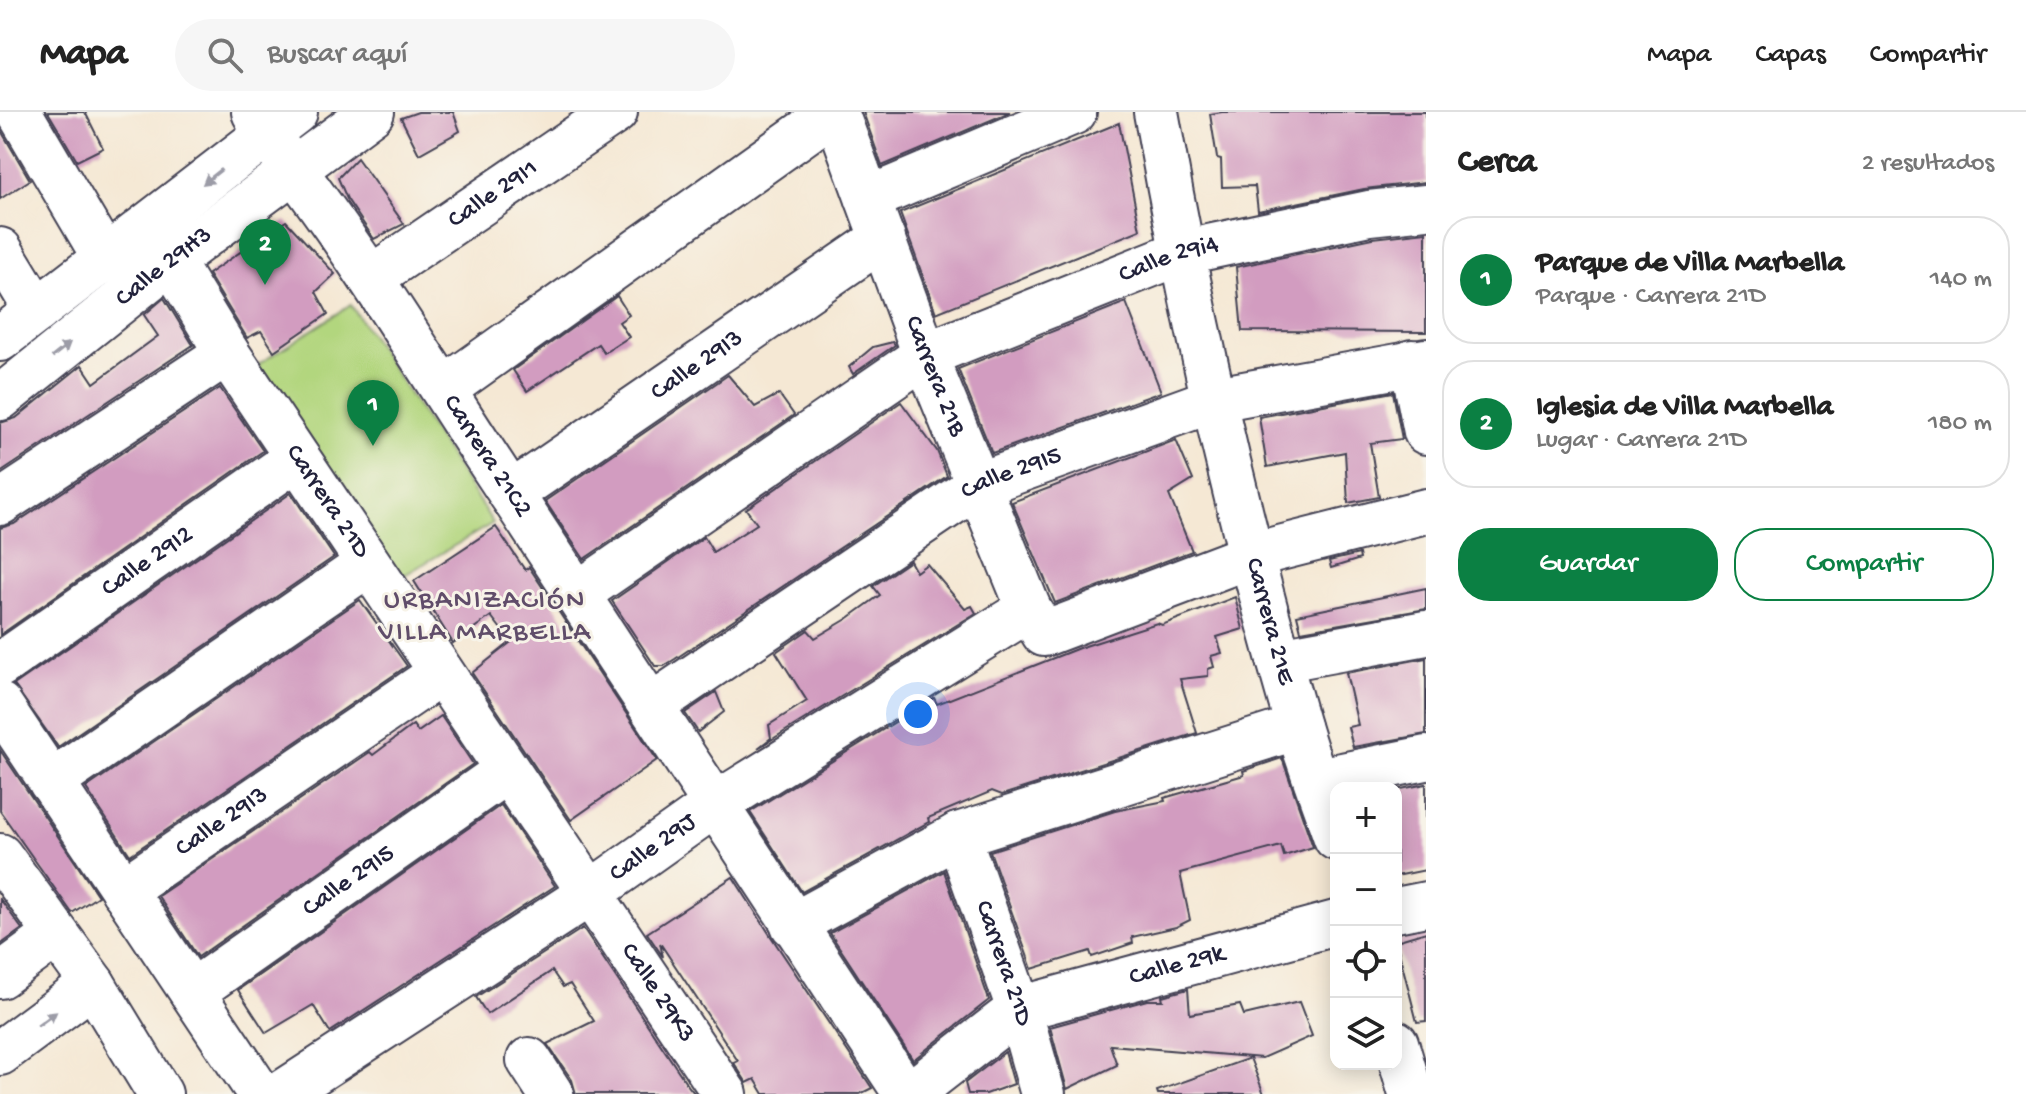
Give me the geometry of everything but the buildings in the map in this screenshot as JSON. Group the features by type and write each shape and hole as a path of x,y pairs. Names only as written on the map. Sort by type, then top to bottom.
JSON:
{"street":[{"path":"19,112 106,260"},
{"name":"Calle 29H3","path":"0,339 106,260 157,246 294,169 372,112"},
{"name":"Calle 29I1","path":"371,278 615,112"},
{"path":"444,389 834,112"},
{"name":"Carrera 21B","path":"834,112 925,355 1036,622"},
{"path":"875,218 1074,112"},
{"name":"Carrera 21E","path":"1156,112 1180,253 1252,555 1298,727 1330,820"},
{"name":"Calle 29H3","path":"0,398 157,246 272,119"},
{"name":"Carrera 21C2","path":"272,119 294,169 371,278 579,593 713,806 908,1094"},
{"name":"Calle 29i4","path":"925,355 1180,253 1369,213 1426,207"},
{"name":"Calle 29I3","path":"511,494 875,218"},
{"name":"Carrera 21D","path":"157,246 589,894"},
{"path":"0,250 37,311"},
{"path":"0,503 227,353"},
{"path":"579,593 925,355"},
{"path":"1419,362 1426,432"},
{"name":"Calle 29I5","path":"651,706 978,485 1216,399 1419,362"},
{"name":"Calle 29I2","path":"0,665 297,458"},
{"name":"Calle 29J","path":"281,1094 589,894 713,806 1036,622 1252,555 1426,511"},
{"path":"51,782 368,564"},
{"path":"1279,660 1426,633"},
{"name":"Calle 29I3","path":"123,890 441,673"},
{"path":"0,705 260,1094"},
{"path":"793,925 958,835 1298,727"},
{"path":"1317,780 1426,758"},
{"name":"Calle 29I5","path":"192,992 506,771"},
{"name":"Carrera 21D","path":"958,835 1019,1009 1043,1094"},
{"path":"0,856 93,984 160,1094"},
{"name":"Calle 29K3","path":"589,894 725,1094"},
{"path":"1402,909 1426,904"},
{"name":"Calle 29k","path":"1019,1009 1330,925"},
{"path":"0,976 56,935"},
{"path":"0,1053 93,984"},
{"path":"908,1094 1019,1009"}],"green space":[{"path":"351,305 493,523 396,580 251,369"}],"place":[{"name":"Iglesia de Villa Marbella","path":"265,285"},
{"name":"Parque de Villa Marbella","path":"373,446"}],"district":[{"name":"URBANIZACIÓN VILLA MARBELLA","path":"485,617"}]}
